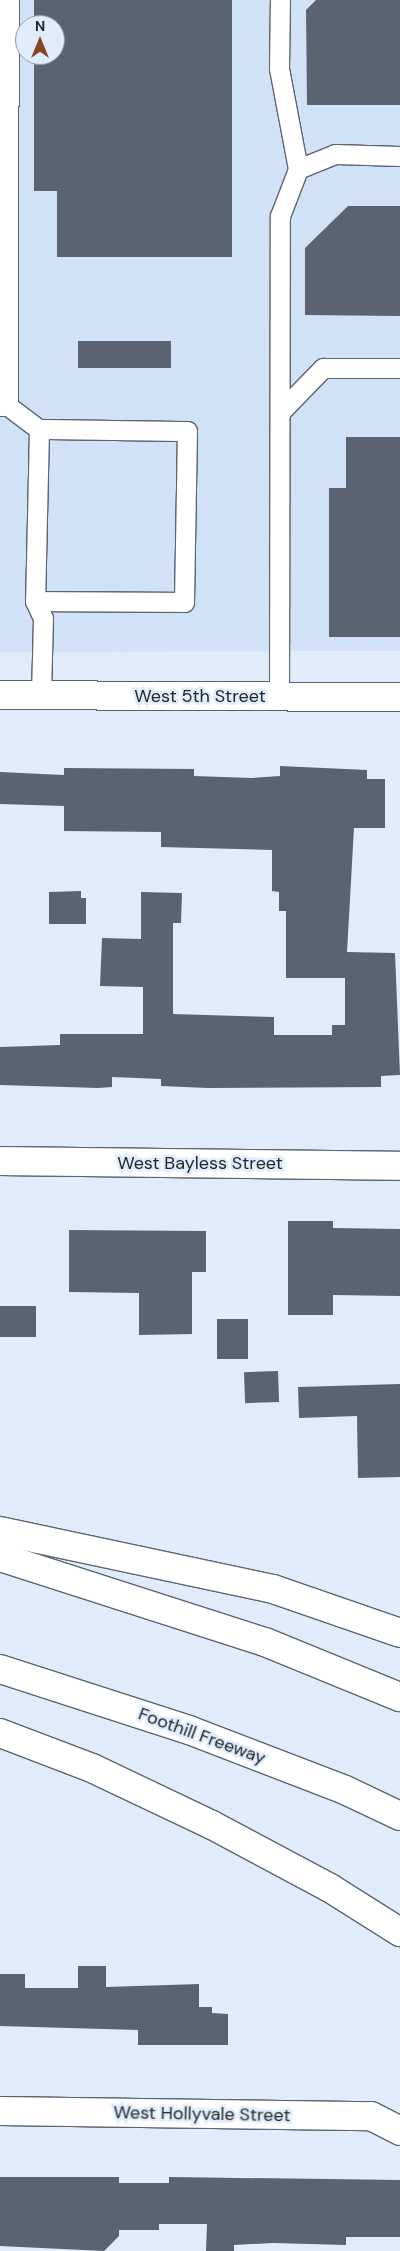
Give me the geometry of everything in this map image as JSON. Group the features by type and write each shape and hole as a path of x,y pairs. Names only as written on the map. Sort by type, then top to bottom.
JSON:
{"main road":[{"name":"West 5th Street","path":"0,695 400,698"},
{"name":"West Bayless Street","path":"0,1162 400,1166"},
{"path":"0,1531 273,1589 400,1633"},
{"path":"0,1557 265,1642 400,1697"},
{"name":"Foothill Freeway","path":"0,1669 189,1730 346,1790 400,1816"},
{"path":"0,1733 92,1768 212,1825 330,1888 400,1932"},
{"name":"West Hollyvale Street","path":"0,2111 371,2116 400,2131"}],"lane":[{"path":"9,0 4,406 39,429 186,431 184,602 35,601"},
{"path":"279,697 280,216 298,169 279,68 280,0"},
{"path":"298,169 335,154 400,156"},
{"path":"280,412 323,368 400,368"},
{"path":"39,429 35,601 43,618 41,695"}],"shaded area":[{"path":"0,0 400,0 400,651 0,652"}],"building":[{"path":"34,0 232,0 232,257 57,257 57,191 34,191 34,65 65,65 65,15 34,15"},
{"path":"316,0 400,0 400,105 307,105 306,10"},
{"path":"348,206 400,206 400,316 305,315 305,248"},
{"path":"78,341 171,341 171,368 78,368"},
{"path":"346,437 400,437 400,637 329,637 329,488 346,488"},
{"path":"280,766 367,770 367,779 385,779 385,828 354,828 347,952 395,953 400,1075 381,1076 381,1087 208,1088 161,1086 161,1079 112,1077 112,1087 98,1088 0,1085 0,1047 60,1045 60,1034 143,1034 143,987 100,986 102,938 141,939 141,892 182,893 181,923 173,923 173,1014 274,1017 274,1035 332,1035 332,1025 345,1025 345,978 286,978 286,911 279,911 279,892 272,891 272,850 161,847 161,832 64,831 64,806 0,804 0,772 64,775 64,768 194,769 194,776 251,778 280,776"},
{"path":"81,891 81,898 86,898 86,924 49,924 49,892"},
{"path":"288,1221 333,1221 333,1228 400,1229 400,1296 333,1295 333,1315 288,1315"},
{"path":"69,1230 206,1231 206,1272 192,1272 192,1334 139,1335 139,1293 69,1292"},
{"path":"0,1306 36,1306 36,1337 0,1337"},
{"path":"217,1319 248,1319 248,1359 217,1359"},
{"path":"278,1371 279,1402 245,1403 244,1372"},
{"path":"400,1384 400,1477 358,1478 357,1416 299,1418 298,1387"},
{"path":"78,1966 106,1966 106,1987 199,1984 199,2007 212,2007 212,2013 228,2014 228,2045 138,2045 138,2030 0,2026 0,1974 25,1974 25,1988 78,1988"},
{"path":"0,2177 119,2177 119,2183 169,2183 169,2177 400,2180 400,2237 346,2237 346,2245 273,2243 234,2245 234,2251 206,2251 207,2224 159,2224 159,2230 119,2230 119,2236 104,2251 0,2246"}]}
